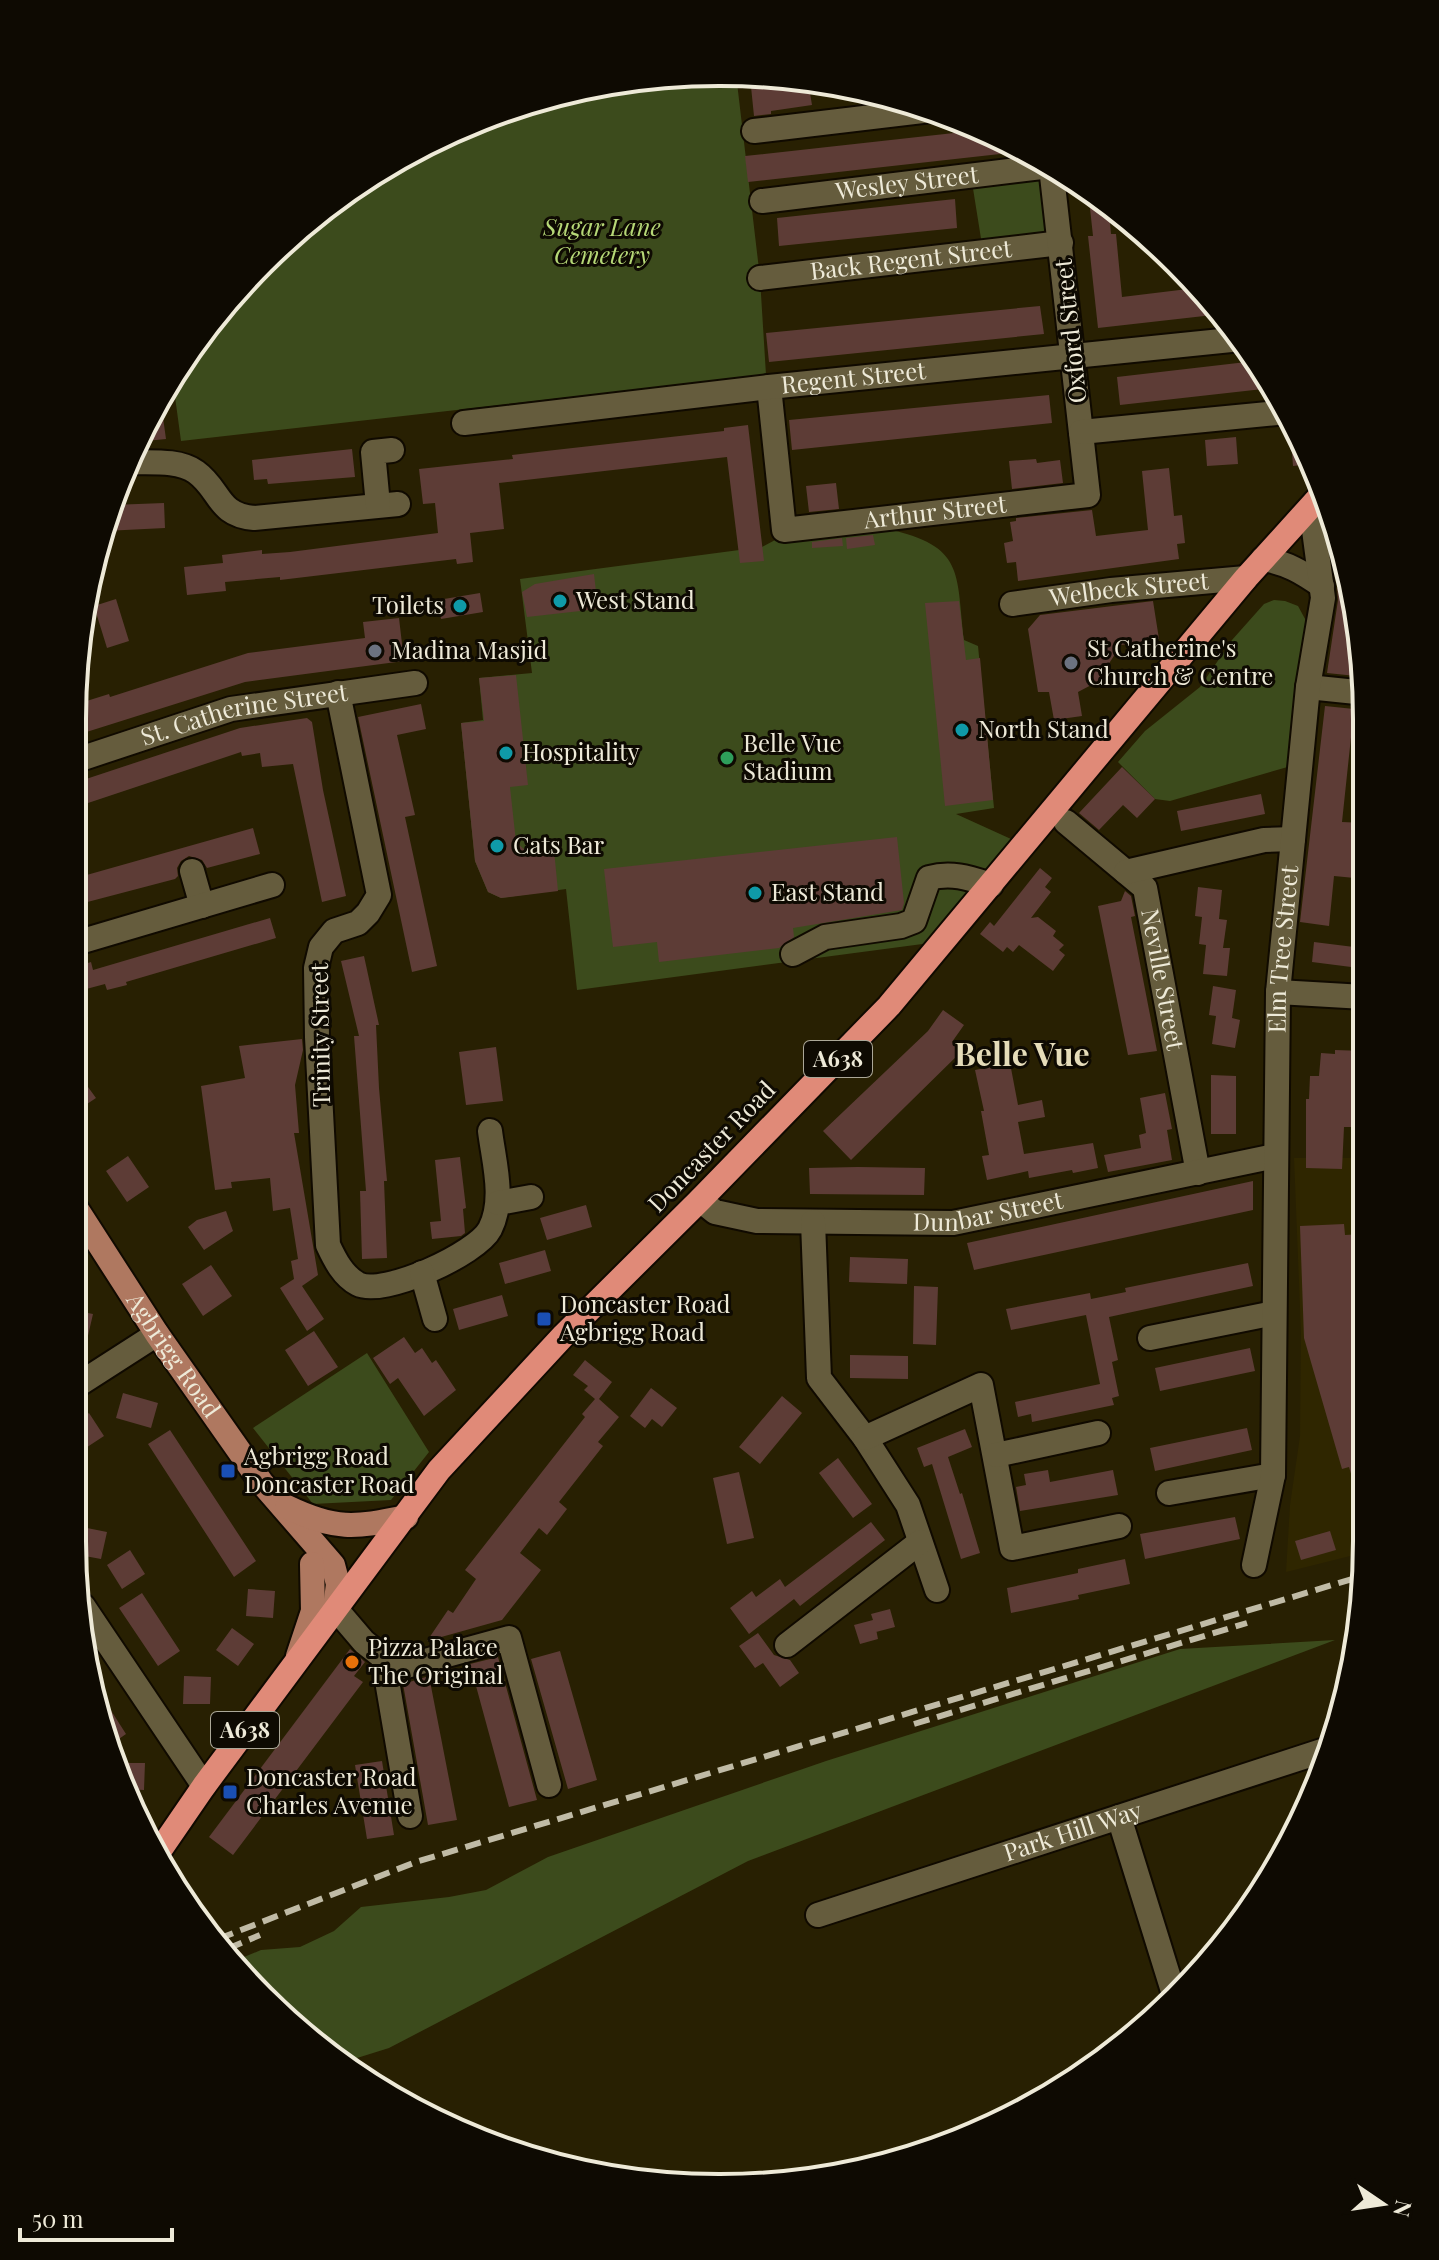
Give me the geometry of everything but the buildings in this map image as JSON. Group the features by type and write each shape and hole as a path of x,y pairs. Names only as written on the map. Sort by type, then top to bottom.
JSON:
{"highway":[{"name":"Doncaster Road","path":"164,1844 439,1470 564,1335 889,1006 1246,578 1314,502"}],"main road":[{"name":"Agbrigg Road","path":"86,1224 157,1334 278,1502 333,1565 338,1584 335,1608"},
{"path":"278,1502 322,1522 342,1526 367,1525 406,1517"},
{"name":"Agbrigg Road","path":"278,1502 335,1608"},
{"path":"295,1662 313,1611 312,1564"}],"street":[{"path":"754,131 901,114"},
{"name":"Wesley Street","path":"762,201 1033,169"},
{"name":"Oxford Street","path":"1053,182 1088,495"},
{"name":"Back Regent Street","path":"760,278 1061,243"},
{"name":"Regent Street","path":"464,423 769,387 1227,340"},
{"name":"Arthur Street","path":"769,387 784,530 1088,495"},
{"path":"1081,432 1274,413"},
{"path":"140,463 180,464 196,471 227,510 241,517 254,518 388,505 373,452 392,450"},
{"name":"Elm Tree Street","path":"1254,1565 1273,1475 1278,992 1308,687 1322,607 1314,530 1317,510"},
{"path":"1263,559 1298,569 1322,586"},
{"name":"Welbeck Street","path":"1012,604 1111,590 1246,578"},
{"name":"St. Catherine Street","path":"86,757 231,709 415,683"},
{"path":"1308,687 1352,692"},
{"name":"Trinity Street","path":"338,693 379,895 358,923 334,931 321,947 316,968 328,1245 338,1265 359,1285 371,1288 422,1273 477,1244 489,1230 498,1203"},
{"name":"Neville Street","path":"1066,822 1145,888 1198,1173"},
{"path":"1126,872 1264,840 1293,839"},
{"path":"192,871 202,906"},
{"path":"793,954 825,937 901,926 914,921 929,878 943,874 966,876 991,885"},
{"path":"86,940 272,885"},
{"path":"1278,992 1353,996"},
{"path":"490,1131 498,1203 531,1197"},
{"name":"Dunbar Street","path":"700,1200 715,1212 738,1218 953,1223 1275,1156"},
{"path":"813,1222 819,1378 865,1438 908,1505 937,1590"},
{"path":"422,1273 435,1319"},
{"path":"1150,1338 1274,1313"},
{"path":"86,1380 157,1334"},
{"path":"865,1438 981,1385 1012,1548 1119,1526"},
{"path":"996,1455 1098,1433"},
{"path":"1169,1493 1273,1475"},
{"path":"787,1645 920,1542"},
{"path":"335,1608 364,1642 395,1666 403,1667 509,1638 549,1785"},
{"path":"90,1617 204,1786"},
{"path":"383,1657 410,1816"},
{"name":"Park Hill Way","path":"818,1915 1316,1753"},
{"path":"1119,1817 1171,1984"}],"shaded area":[{"path":"1294,1158 1353,1158 1353,1555 1286,1572 1290,1505 1300,1436 1301,1333"}],"green space":[{"name":"Sugar Lane Cemetery","path":"737,86 760,278 766,375 181,441 175,397 217,334 243,302 302,243 368,193 439,151 477,134 556,108 637,91"},
{"path":"1031,168 1052,181 1061,243 983,251 971,176"},
{"name":"Belle Vue Stadium","path":"887,529 931,544 952,565 960,596 964,640 978,646 994,808 956,814 1011,839 930,943 577,990 566,889 501,898 488,892 475,861 461,723 483,720 479,678 532,673 520,579 762,547 777,539"},
{"path":"1274,600 1298,606 1310,628 1291,766 1170,801 1155,799 1118,762 1145,731 1200,687 1232,640 1264,604"},
{"path":"367,1353 429,1452 391,1500 313,1504 253,1428"},
{"path":"1335,1640 748,1861 389,2048 356,2058 302,2017 243,1958 261,1950 300,1947 334,1931 361,1907 486,1890 548,1857 826,1761 1180,1649"}],"railway":[{"path":"225,1936 416,1862 1352,1579"},
{"path":"914,1724 1247,1623"},
{"path":"233,1946 260,1935"}],"place":[{"name":"West Stand","path":"560,601"},
{"name":"Toilets","path":"460,606"},
{"name":"Madina Masjid","path":"375,651"},
{"name":"St Catherine's Church & Centre","path":"1071,663"},
{"name":"North Stand","path":"962,730"},
{"name":"Hospitality","path":"506,753"},
{"name":"Belle Vue Stadium","path":"727,758"},
{"name":"Cats Bar","path":"497,846"},
{"name":"East Stand","path":"755,893"},
{"name":"Doncaster Road Agbrigg Road","path":"544,1319"},
{"name":"Agbrigg Road Doncaster Road","path":"228,1471"},
{"name":"Pizza Palace The Original","path":"352,1662"},
{"name":"Doncaster Road Charles Avenue","path":"230,1792"}],"district":[{"name":"Belle Vue","path":"1022,1055"}]}
